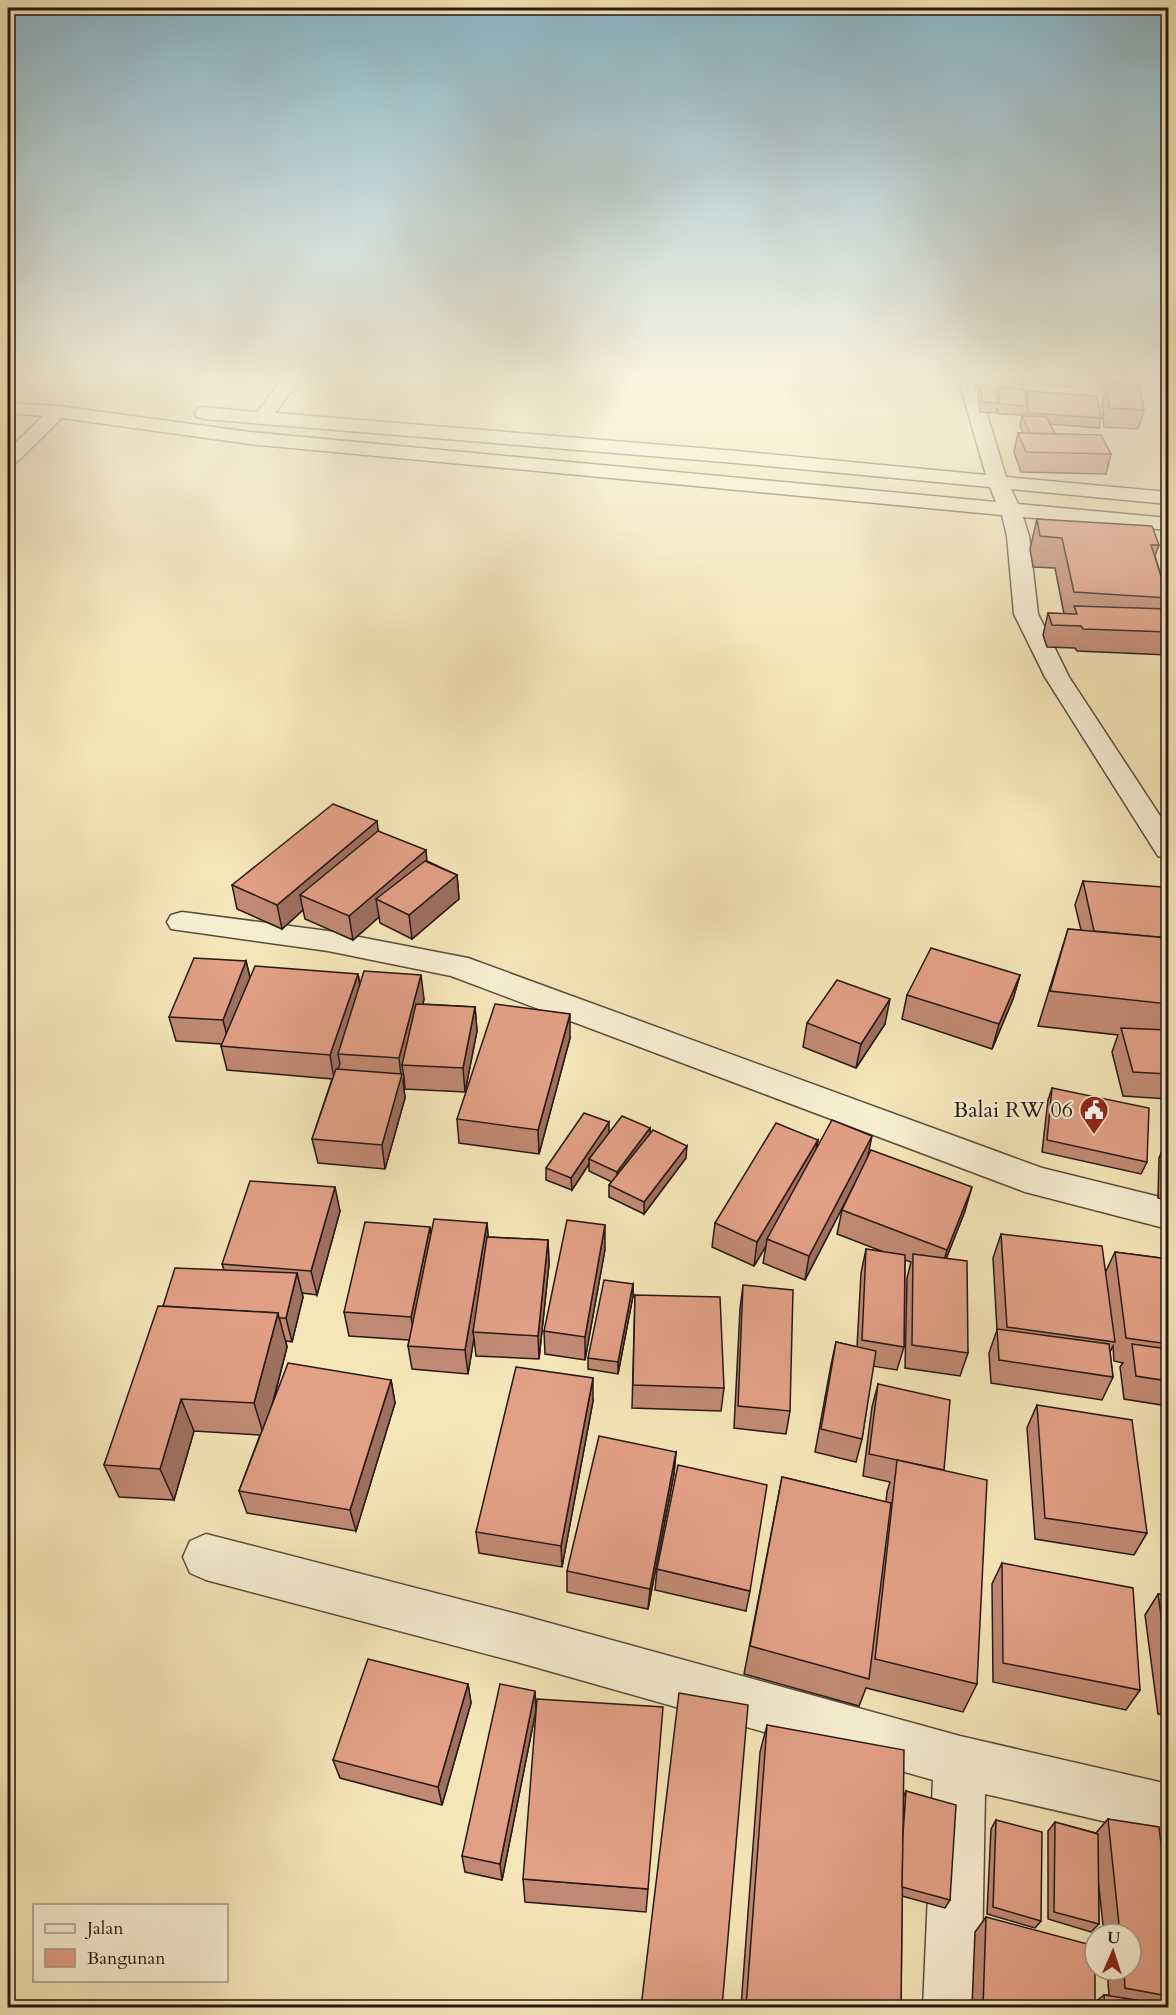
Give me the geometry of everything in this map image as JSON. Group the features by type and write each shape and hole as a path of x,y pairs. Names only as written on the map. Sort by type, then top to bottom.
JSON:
{"street":[{"path":"654,475 1011,511 1168,524"},
{"path":"911,475 1168,498"},
{"path":"997,475 1011,511 1019,542 1026,614 1031,626 1057,677 1168,850"},
{"path":"182,922 328,941 457,966 1038,1182 1168,1214"},
{"path":"206,1557 506,1635 960,1762 1168,1810"},
{"path":"952,2007 960,1762"}],"building":[{"path":"1037,519 1152,526 1159,545 1151,545 1168,598 1074,592 1062,538 1040,536"},
{"path":"1074,606 1168,609 1168,632 1083,629 1081,626 1052,625 1048,613 1077,614"},
{"path":"333,804 377,821 277,905 232,885"},
{"path":"378,831 426,850 349,916 300,895"},
{"path":"425,861 457,875 409,915 376,899"},
{"path":"1083,881 1162,887 1168,910 1168,938 1094,931"},
{"path":"1068,929 1168,938 1168,1004 1050,991"},
{"path":"931,948 1020,975 999,1024 907,995"},
{"path":"194,958 246,961 223,1020 169,1017"},
{"path":"255,966 358,974 330,1055 221,1046"},
{"path":"364,971 421,975 399,1058 338,1054"},
{"path":"837,980 890,999 861,1044 807,1023"},
{"path":"416,1004 475,1007 463,1068 402,1065"},
{"path":"495,1004 570,1014 538,1130 457,1119"},
{"path":"1121,1028 1168,1030 1168,1074 1133,1072"},
{"path":"336,1069 402,1074 382,1145 312,1139"},
{"name":"Balai RW 06","path":"1052,1088 1149,1108 1147,1162 1047,1140"},
{"path":"584,1113 609,1122 571,1178 546,1168"},
{"path":"622,1116 650,1128 617,1172 589,1159"},
{"path":"832,1120 872,1136 809,1256 767,1239"},
{"path":"776,1123 818,1140 757,1242 715,1223"},
{"path":"653,1130 687,1146 644,1202 609,1185"},
{"path":"871,1150 972,1187 947,1250 842,1210"},
{"path":"250,1181 335,1187 311,1271 222,1264"},
{"path":"434,1219 487,1223 465,1350 408,1346"},
{"path":"567,1220 605,1225 585,1337 544,1331"},
{"path":"365,1222 430,1227 411,1317 344,1312"},
{"path":"1001,1234 1102,1246 1115,1342 1007,1327"},
{"path":"487,1237 548,1240 538,1336 473,1332"},
{"path":"866,1249 905,1255 904,1347 862,1340"},
{"path":"1115,1252 1168,1259 1168,1344 1126,1338"},
{"path":"913,1254 967,1261 968,1353 912,1345"},
{"path":"175,1268 297,1273 286,1318 279,1318 278,1313 163,1306"},
{"path":"604,1280 633,1284 618,1362 588,1358"},
{"path":"743,1285 793,1290 790,1411 738,1406"},
{"path":"635,1295 720,1297 724,1388 633,1385"},
{"path":"158,1306 278,1313 254,1403 181,1399 160,1469 104,1465"},
{"path":"997,1329 1109,1344 1113,1377 999,1360"},
{"path":"836,1342 876,1351 862,1439 821,1429"},
{"path":"1132,1344 1168,1349 1168,1381 1136,1376"},
{"path":"288,1363 391,1380 350,1510 239,1491"},
{"path":"516,1367 593,1378 561,1546 476,1532"},
{"path":"878,1384 950,1400 944,1470 869,1454"},
{"path":"1037,1405 1132,1420 1147,1533 1045,1518"},
{"path":"599,1436 676,1452 650,1589 567,1571"},
{"path":"897,1460 987,1480 977,1684 875,1659"},
{"path":"678,1465 767,1485 750,1591 657,1569"},
{"path":"782,1477 891,1503 869,1679 750,1646"},
{"path":"1002,1563 1133,1588 1140,1690 1003,1663"},
{"path":"1158,1594 1168,1596 1168,1665"},
{"path":"368,1659 468,1684 438,1787 333,1760"},
{"path":"500,1684 535,1691 500,1864 462,1856"},
{"path":"679,1693 748,1705 722,2007 641,2007"},
{"path":"537,1699 663,1707 648,1889 523,1879"},
{"path":"767,1725 904,1750 901,2007 746,2007"},
{"path":"906,1791 956,1805 950,1900 902,1887"},
{"path":"1108,1819 1159,1827 1168,1904 1168,1996 1125,1988 1125,1982 1143,1982 1143,1922 1119,1922"},
{"path":"996,1820 1042,1832 1041,1921 993,1907"},
{"path":"1055,1822 1098,1834 1099,1922 1054,1912"},
{"path":"986,1917 1083,1943 1083,1982 1095,1982 1095,2007 983,2007"},
{"path":"1104,1995 1168,2005 1168,2007 1105,2007"}],"place":[{"name":"Balai RW 06","path":"1094,1136"}]}
